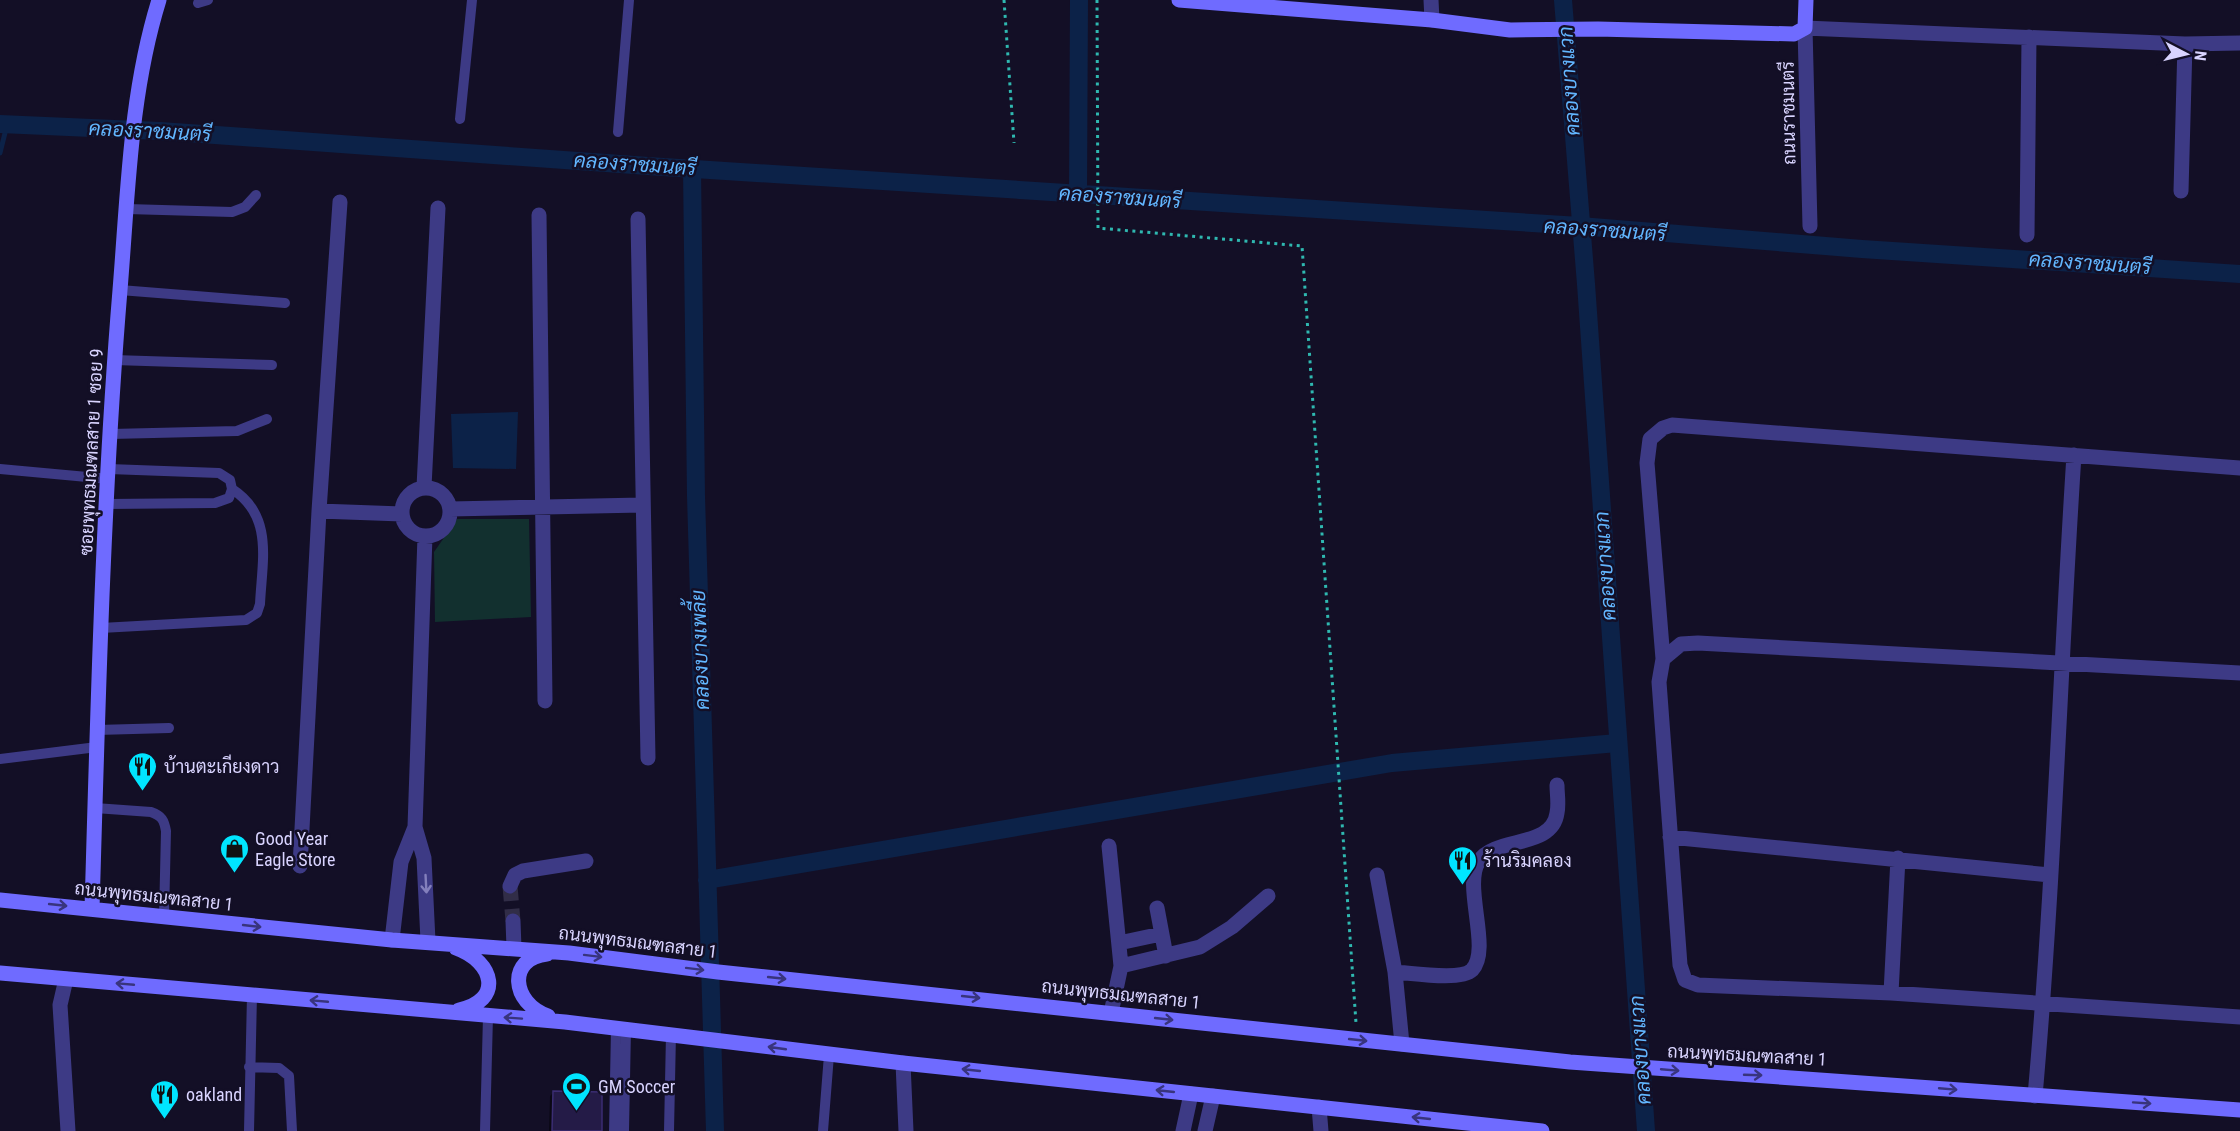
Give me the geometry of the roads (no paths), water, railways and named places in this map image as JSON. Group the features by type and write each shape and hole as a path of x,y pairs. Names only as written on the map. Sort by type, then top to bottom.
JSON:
{"main road":[{"name":"ซอยพุทธมณฑลสาย 1 ซอย 9","path":"93,909 101,628 114,360 137,94 159,0"},
{"path":"1179,0 1432,20 1510,30 1598,29 1794,34 1805,28"},
{"name":"ถนนราชมนตรี","path":"1805,28 1806,0"},
{"name":"ถนนพุทธมณฑลสาย 1","path":"0,900 392,940 569,953 718,972 1570,1062 1695,1072 1815,1077 2035,1096 2240,1110"},
{"path":"433,1011 471,1008 482,999 489,982 486,967 476,956 435,942"},
{"path":"565,1022 530,1008 520,993 519,977 529,960 538,955 569,953"},
{"path":"0,973 565,1022 829,1055 1542,1131"}],"street":[{"path":"1431,0 1432,20"},
{"path":"1805,28 2185,44 2240,43"},
{"name":"ถนนราชมนตรี","path":"1805,28 1810,226"},
{"path":"2027,235 2029,37"},
{"path":"2181,191 2185,44"},
{"path":"300,866 319,511 340,202"},
{"path":"424,487 438,208"},
{"path":"538,215 545,701"},
{"path":"638,219 648,758"},
{"path":"2240,468 1672,425 1662,428 1650,439 1647,463 1663,659 1659,682 1670,837 1680,964 1685,980 1698,985 1891,993 2240,1017"},
{"path":"2035,1096 2043,1002 2074,455"},
{"path":"424,487 442,493 450,509 447,525 433,535 425,537 409,530 402,514 407,496 424,487"},
{"path":"450,509 642,505"},
{"path":"319,511 402,514"},
{"path":"425,537 415,827 424,858 435,942"},
{"path":"1663,659 1681,644 1698,643 2240,673"},
{"path":"1395,972 1462,975 1473,969 1478,955 1474,878 1477,863 1488,850 1533,837 1549,829 1557,815 1557,785"},
{"path":"392,940 401,862 415,827"},
{"path":"1670,837 2050,874"},
{"path":"1109,846 1121,966 1111,1013"},
{"path":"1891,993 1898,858"},
{"path":"510,886 515,875 523,871 586,861"},
{"path":"1377,875 1395,972 1402,1044"},
{"path":"1121,966 1200,947 1216,938 1268,896"},
{"path":"1157,908 1166,956"},
{"path":"513,921 514,948"},
{"path":"1119,942 1161,934"},
{"path":"66,978 60,1005 61,1052 68,1131"},
{"path":"903,1063 906,1131"},
{"path":"1183,1131 1191,1094"},
{"path":"1204,1131 1213,1096"},
{"path":"1319,1107 1321,1131"}],"lane":[{"path":"460,119 472,0"},
{"path":"618,132 629,0"},
{"path":"127,209 232,212 245,207 256,195"},
{"path":"120,290 285,303"},
{"path":"114,360 272,365"},
{"path":"111,434 237,430 267,419"},
{"path":"0,469 109,474 219,473 230,480 232,489 229,498 215,503 107,504"},
{"path":"101,628 246,620 257,613 260,604 263,532 247,498 232,489"},
{"path":"98,730 169,728"},
{"path":"0,759 97,747"},
{"path":"95,808 151,812 159,814 164,820 166,831 164,917"},
{"path":"249,1131 252,995"},
{"path":"485,1131 488,1016"},
{"path":"614,1131 621,1029"},
{"path":"621,1029 624,1131"},
{"path":"669,1131 671,1034"},
{"path":"824,1131 829,1055"},
{"path":"249,1067 279,1068 289,1076 292,1131"}],"water":[{"path":"518,412 516,469 453,468 451,414"}],"waterway":[{"path":"1078,194 1079,0"},
{"name":"คลองบางแวก","path":"1563,0 1586,284 1646,1131"},
{"name":"คลองราชมนตรี","path":"0,124 160,131 648,166 1580,226 1862,249 2240,274"},
{"path":"0,153 7,125"},
{"name":"คลองบางเพลี้ย","path":"692,168 696,496 715,1131"},
{"path":"707,880 1392,763 1617,743"}],"tunnel":[{"path":"510,886 513,921"}],"place":[{"name":"บ้านตะเกียงดาว","path":"143,792"},
{"name":"Good Year Eagle Store","path":"234,874"},
{"name":"ร้านริมคลอง","path":"1462,886"},
{"name":"GM Soccer","path":"577,1112"},
{"name":"oakland","path":"165,1120"}]}
